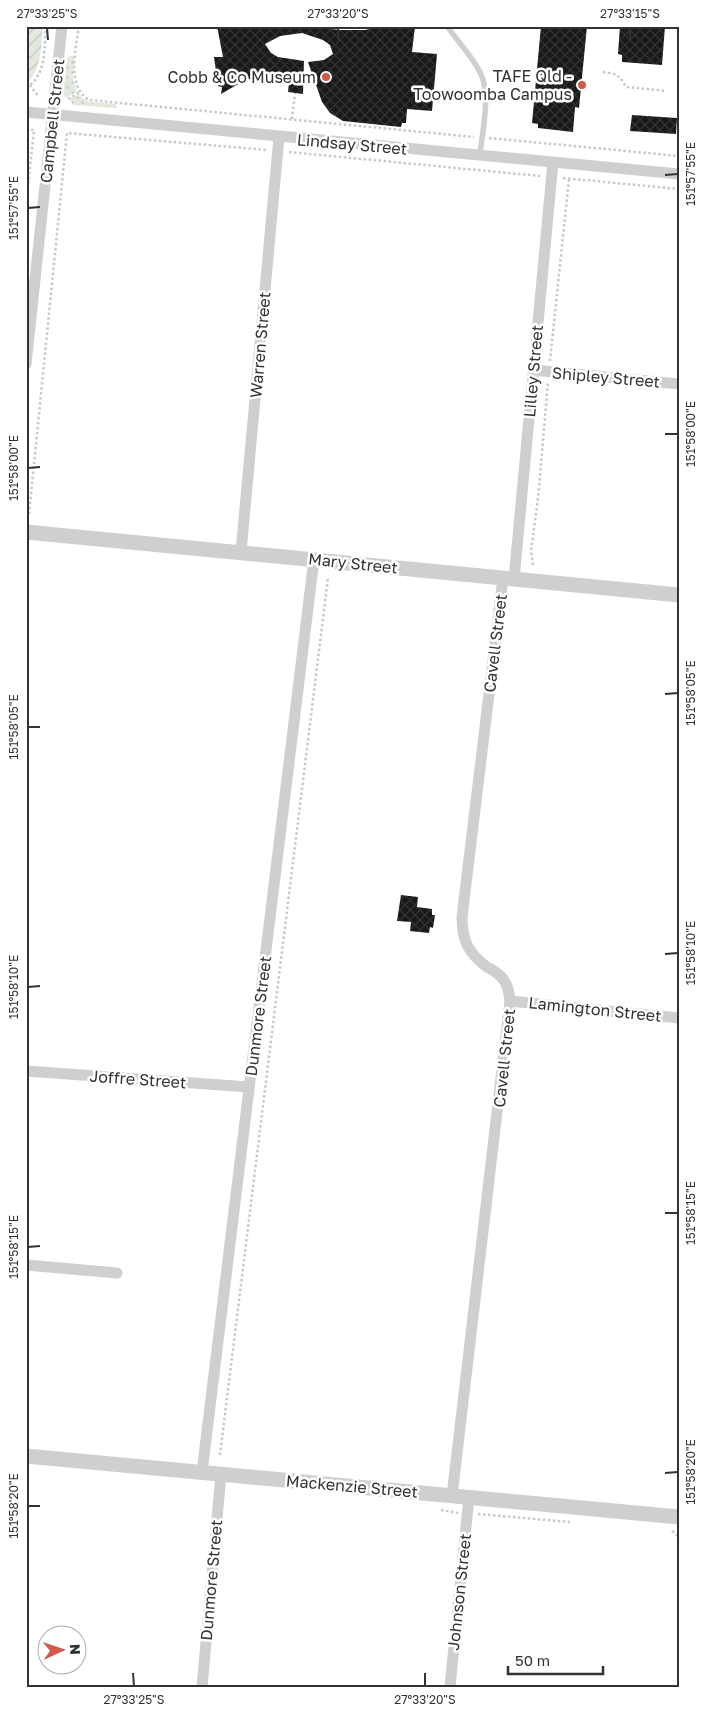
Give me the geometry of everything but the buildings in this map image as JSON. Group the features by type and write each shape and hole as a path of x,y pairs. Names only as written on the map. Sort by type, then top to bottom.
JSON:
{"street":[{"name":"Campbell Street","path":"26,364 62,26"},
{"name":"Lindsay Street","path":"26,112 679,174"},
{"name":"Warren Street","path":"241,552 279,137"},
{"name":"Lilley Street","path":"508,578 534,370 552,162"},
{"name":"Shipley Street","path":"534,370 679,384"},
{"name":"Mary Street","path":"26,532 679,595"},
{"name":"Dunmore Street","path":"202,1472 314,559"},
{"name":"Cavell Street","path":"452,1496 510,1001 508,988 502,978 473,953 466,944 462,932 462,917 508,578"},
{"name":"Lamington Street","path":"510,1001 679,1018"},
{"name":"Joffre Street","path":"26,1071 249,1088"},
{"path":"26,1265 118,1273"},
{"name":"Mackenzie Street","path":"26,1456 679,1517"},
{"name":"Dunmore Street","path":"202,1687 221,1474"},
{"name":"Johnson Street","path":"450,1687 469,1497"}],"lane":[{"path":"447,26 482,76 485,94 480,156"}],"path":[{"path":"26,87 37,78 41,70 46,26"},
{"path":"79,26 75,76 80,92 89,100 679,156"},
{"path":"603,72 617,75 626,87 666,91"},
{"path":"30,85 38,96"},
{"path":"68,99 80,92"},
{"path":"292,119 295,93"},
{"path":"26,129 34,130 26,204"},
{"path":"30,514 66,133 679,189"},
{"path":"220,1455 328,578"}],"shaded area":[{"path":"26,26 43,26 38,65 26,84"},
{"path":"70,56 74,56 73,79 77,92 65,98 63,92 67,59"},
{"path":"79,94 90,102 116,104 117,108 73,105 70,99"}],"place":[{"name":"Cobb & Co Museum","path":"326,77"},
{"name":"TAFE Qld - Toowoomba Campus","path":"582,85"}]}
